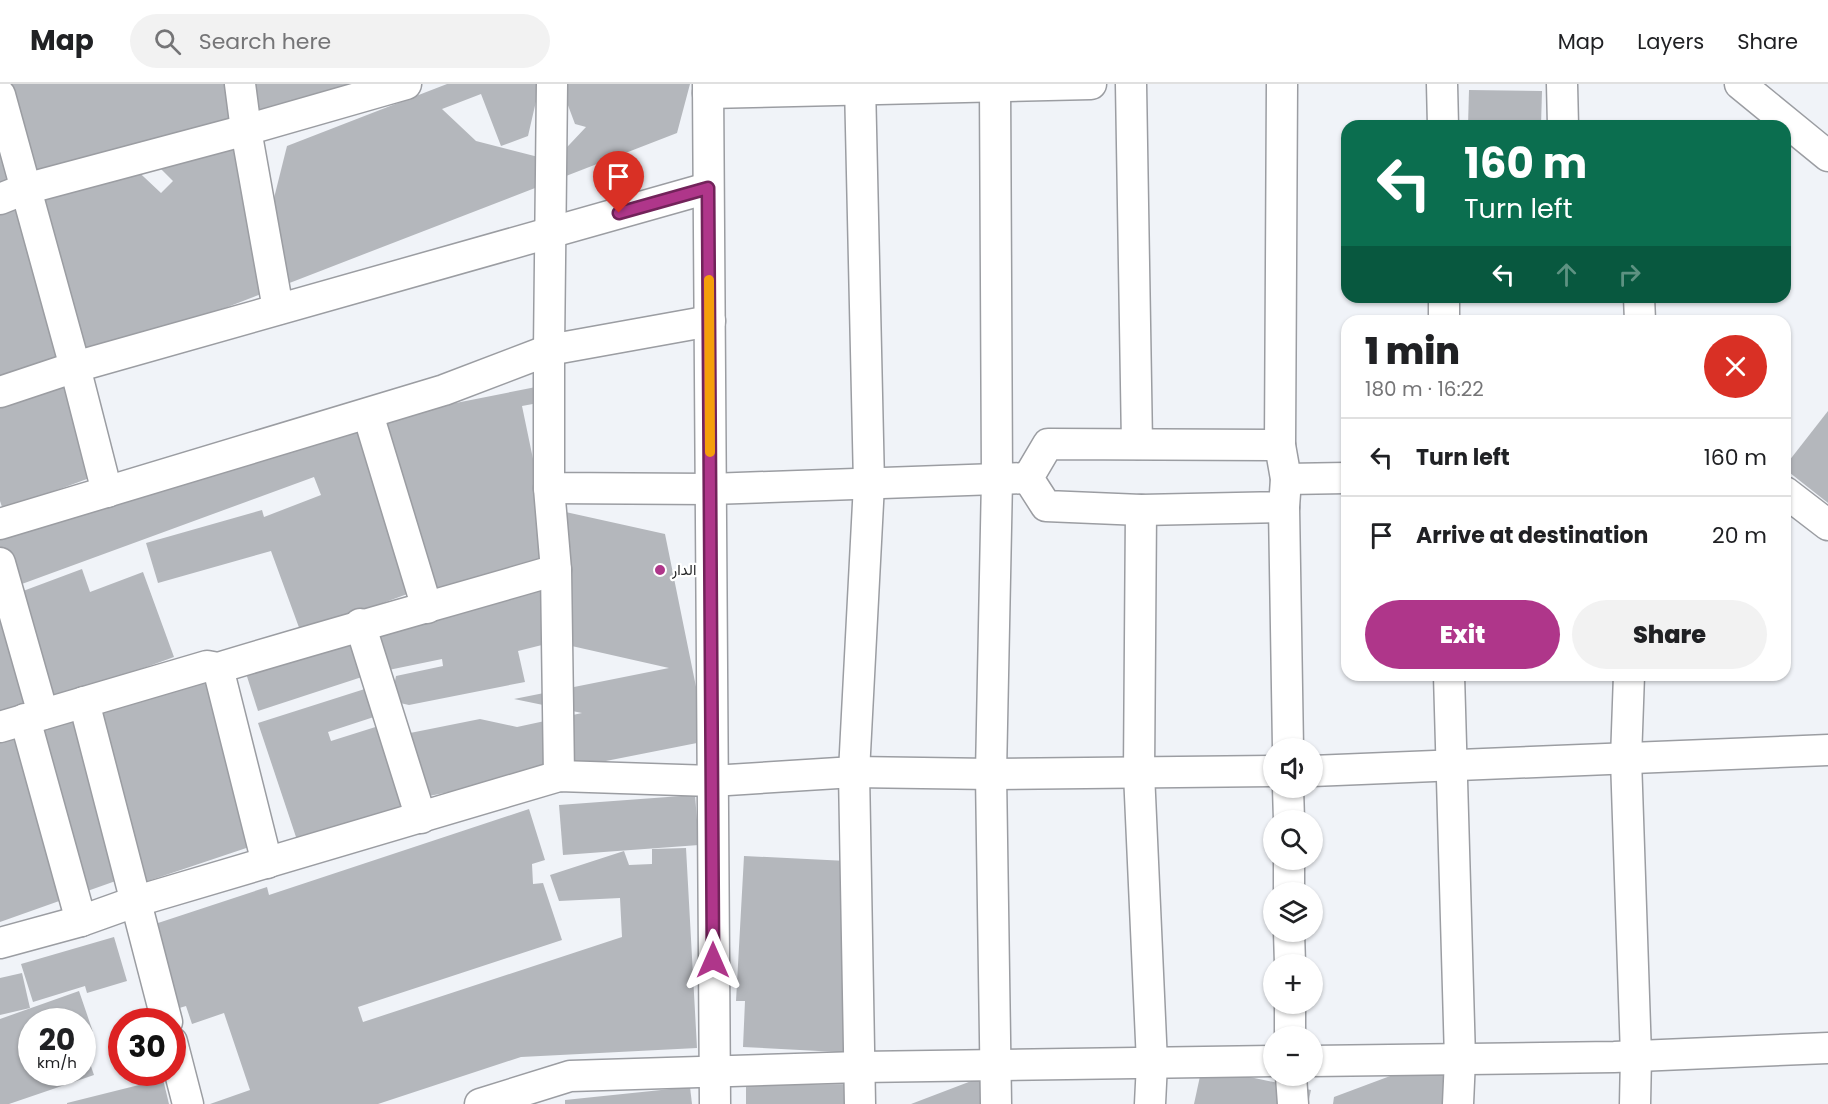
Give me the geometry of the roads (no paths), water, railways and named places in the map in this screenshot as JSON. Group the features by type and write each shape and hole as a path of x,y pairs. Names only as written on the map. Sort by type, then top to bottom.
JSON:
{"street":[{"path":"240,84 278,309"},
{"path":"13,194 406,84"},
{"path":"552,84 549,488 555,570 559,776"},
{"path":"715,1104 708,88 1091,84"},
{"path":"1131,84 1137,444"},
{"path":"1282,84 1280,445 1285,493 1288,738"},
{"path":"1442,84 1443,120"},
{"path":"1562,84 1563,120"},
{"path":"1740,84 1784,120"},
{"path":"995,85 997,479 991,774 996,1104"},
{"path":"860,87 869,484 854,772 861,1104"},
{"path":"0,95 13,194 75,366 107,492"},
{"path":"1791,126 1828,156"},
{"path":"0,392 75,366 708,188"},
{"path":"0,524 444,390 549,350 710,321"},
{"path":"368,414 427,608"},
{"path":"1028,478 1048,444 1280,445"},
{"path":"549,488 710,489 1028,478"},
{"path":"1028,478 1046,506 1141,510 1285,493 1341,479"},
{"path":"1791,497 1828,525"},
{"path":"1141,510 1139,773 1152,1063 1150,1104"},
{"path":"0,562 23,720 81,921"},
{"path":"23,720 207,666 218,668 360,624 427,608 555,570"},
{"path":"360,624 421,818"},
{"path":"218,668 267,863"},
{"path":"1449,681 1460,1059 1458,1104"},
{"path":"1629,681 1626,759 1636,1056 1635,1104"},
{"path":"84,702 164,1008"},
{"path":"1323,771 1828,750"},
{"path":"0,943 81,921 137,901 559,776 712,781 854,772 991,774 1263,771"},
{"path":"1323,1061 1636,1056 1828,1048"},
{"path":"480,1104 570,1076 860,1067 1263,1061"},
{"path":"183,1086 188,1104"},
{"path":"1292,1086 1293,1104"}],"place":[{"name":"الدار","path":"660,570"}]}
